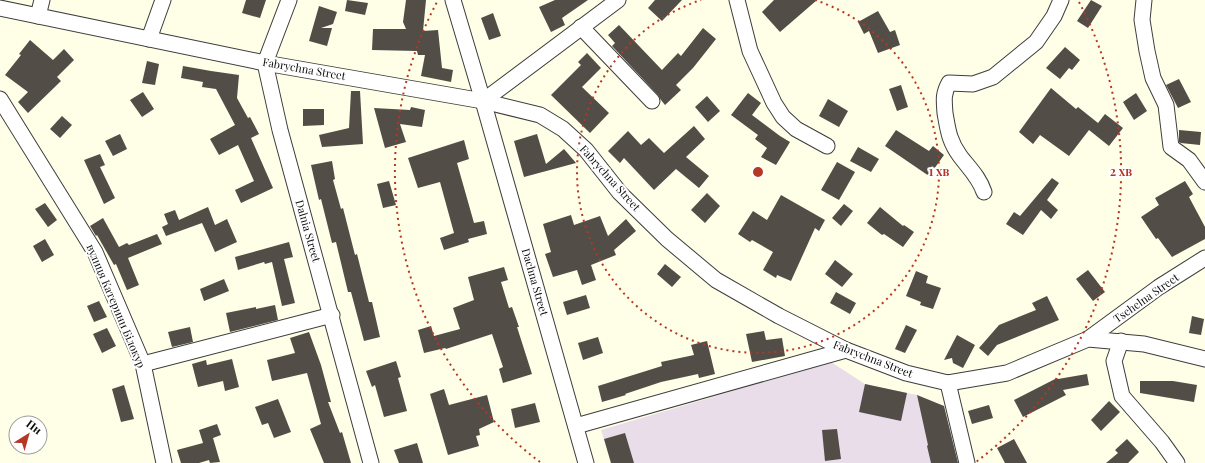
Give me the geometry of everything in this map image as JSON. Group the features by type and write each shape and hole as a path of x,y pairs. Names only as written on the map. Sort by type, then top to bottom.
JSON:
{"street":[{"path":"38,16 42,0"},
{"path":"149,39 163,0"},
{"path":"265,63 289,0"},
{"name":"Dachna Street","path":"453,0 586,463"},
{"path":"483,101 618,0"},
{"path":"737,0 750,52 774,103 783,117 796,129 827,146"},
{"path":"984,192 980,182 959,155 948,135 945,91 949,83 973,84 993,77 1036,42 1054,16 1061,0"},
{"path":"1144,0 1142,20 1147,51 1153,78 1166,105 1171,147 1189,160 1205,182"},
{"name":"Fabrychna Street","path":"0,8 265,63 483,101 540,115 564,129 586,150 620,192 661,233 716,280 779,316 846,350 906,373 948,383 1007,373 1088,339 1144,344 1205,359"},
{"path":"581,27 652,101"},
{"name":"Dalnia Street","path":"265,63 280,130 332,315 371,463"},
{"name":"вулиця Катерини Білокур","path":"0,99 95,252 143,364 164,463"},
{"name":"Tsehelna Street","path":"1088,339 1159,287 1205,258"},
{"path":"143,364 332,315"},
{"path":"1121,341 1114,361 1122,396 1162,442 1177,463"},
{"path":"576,426 846,350"},
{"path":"948,383 967,463"}],"shaded area":[{"path":"831,362 865,384 917,395 944,406 958,463 611,463 601,430"}],"building":[{"path":"246,0 266,0 260,18 242,13"},
{"path":"347,0 368,3 365,15 345,11"},
{"path":"406,0 426,0 423,31 438,30 442,68 453,70 451,82 421,76 425,55 418,55 417,51 372,50 373,29 406,29 403,22"},
{"path":"555,0 588,0 562,18 565,25 551,32 539,7"},
{"path":"655,0 682,0 662,21 648,8"},
{"path":"774,0 817,0 780,32 762,12"},
{"path":"1091,0 1102,6 1088,28 1077,21"},
{"path":"319,6 337,12 333,24 321,28 332,28 327,46 309,41"},
{"path":"878,11 890,32 895,30 900,45 878,53 869,31 864,34 858,22"},
{"path":"493,13 501,36 489,40 481,18"},
{"path":"619,25 662,70 678,53 681,56 703,28 716,39 693,68 676,85 681,90 665,105 658,95 612,46 615,43 608,35"},
{"path":"30,40 53,60 64,49 74,60 57,77 61,81 28,113 18,102 28,92 5,75 21,55 19,54"},
{"path":"1065,47 1080,60 1072,70 1069,68 1060,79 1046,68"},
{"path":"587,53 601,68 582,87 609,113 590,133 551,95 581,65 578,62"},
{"path":"147,61 159,64 155,85 142,83"},
{"path":"183,66 239,75 237,98 259,134 251,138 273,188 241,203 235,190 254,181 238,145 219,155 210,139 235,125 216,89 202,87 203,82 181,78"},
{"path":"1179,79 1191,102 1178,108 1166,85"},
{"path":"901,85 908,107 897,111 889,89"},
{"path":"1051,88 1076,109 1078,107 1098,123 1105,114 1123,128 1109,146 1089,130 1069,156 1040,135 1033,144 1019,132"},
{"path":"351,91 360,91 363,144 322,147 319,135 349,128"},
{"path":"143,92 154,109 142,117 130,100"},
{"path":"748,93 761,103 752,115 790,142 776,165 761,157 767,148 755,139 758,135 731,115"},
{"path":"1136,93 1147,111 1134,120 1123,102"},
{"path":"707,96 720,111 708,122 695,107"},
{"path":"828,99 848,111 839,127 819,116"},
{"path":"411,107 425,110 422,127 400,124 406,142 385,148 374,108 410,110"},
{"path":"303,109 324,109 324,125 303,126"},
{"path":"62,116 72,125 60,138 50,129"},
{"path":"694,126 705,139 686,157 709,176 699,188 676,169 654,190 624,158 620,163 608,151 628,131 641,145 649,138 664,153"},
{"path":"896,130 929,151 933,146 944,155 929,176 885,146"},
{"path":"1179,130 1201,132 1200,145 1179,142"},
{"path":"120,134 127,149 113,156 105,141"},
{"path":"537,134 546,164 564,149 576,163 524,177 514,141"},
{"path":"464,140 469,159 457,163 474,223 484,221 487,234 468,239 469,242 444,250 440,238 454,233 440,182 418,188 408,158"},
{"path":"858,147 879,159 871,172 850,161"},
{"path":"100,154 105,165 100,167 115,198 104,204 84,160"},
{"path":"332,161 335,179 333,180 341,209 343,208 355,255 357,254 369,302 372,302 380,337 364,341 351,292 348,292 336,242 332,243 321,199 319,200 311,165"},
{"path":"837,162 855,172 839,200 821,190"},
{"path":"1052,178 1059,183 1047,200 1058,210 1051,219 1041,210 1023,235 1006,224 1014,212 1020,216"},
{"path":"389,181 396,205 383,208 377,184"},
{"path":"1185,181 1193,194 1189,197 1205,227 1205,239 1172,257 1158,238 1156,239 1141,217 1159,205 1155,198"},
{"path":"707,193 720,206 705,223 691,210"},
{"path":"781,195 825,220 819,231 815,228 791,281 777,275 776,278 763,270 773,252 752,240 750,242 738,234 753,211 767,220"},
{"path":"45,203 57,220 48,227 35,209"},
{"path":"844,204 853,211 841,226 832,218"},
{"path":"208,207 215,225 227,219 237,242 215,252 202,223 166,236 162,227 168,224 164,214 175,210 179,220"},
{"path":"880,207 903,226 904,225 914,232 903,247 884,234 882,235 867,223"},
{"path":"571,215 574,225 600,216 608,236 626,219 636,231 614,250 616,255 591,265 596,280 582,285 577,270 553,277 545,254 551,252 543,224"},
{"path":"103,218 119,247 127,243 129,245 157,234 162,244 128,258 139,285 127,290 116,264 114,265 97,235 96,236 90,226"},
{"path":"45,239 54,255 42,262 33,246"},
{"path":"289,242 293,257 284,259 295,303 282,306 272,262 265,264 264,262 238,270 235,257"},
{"path":"835,260 853,274 842,287 825,274"},
{"path":"665,264 681,277 672,287 657,274"},
{"path":"504,267 508,280 501,282 509,308 512,307 519,327 517,327 532,374 503,383 499,369 503,367 492,334 446,349 424,353 418,330 431,326 434,336 460,329 453,308 474,300 468,277"},
{"path":"1088,270 1105,292 1093,301 1076,279"},
{"path":"916,271 928,276 926,283 941,288 933,309 920,305 921,302 906,296"},
{"path":"224,279 229,291 204,301 200,289"},
{"path":"836,292 856,303 850,314 830,303"},
{"path":"586,295 590,308 567,315 563,302"},
{"path":"1047,296 1059,320 997,345 988,356 979,348 999,325 1036,310 1032,303"},
{"path":"99,301 107,317 94,322 87,306"},
{"path":"275,305 278,320 230,332 226,313"},
{"path":"1192,316 1204,319 1201,335 1189,333"},
{"path":"906,325 917,330 905,353 895,349"},
{"path":"190,327 193,342 172,347 168,332"},
{"path":"107,328 116,346 102,353 93,334"},
{"path":"764,331 766,340 782,338 785,356 752,362 746,334"},
{"path":"309,332 321,365 331,402 328,402 340,433 342,432 351,463 324,463 310,429 321,424 307,373 272,381 267,360 295,353 290,338"},
{"path":"957,335 975,345 963,368 953,363 952,358 944,360"},
{"path":"598,337 603,353 583,360 578,343"},
{"path":"707,341 715,374 699,378 698,374 661,382 602,402 598,386 662,366 661,362 694,355 691,345"},
{"path":"232,359 239,387 225,391 223,381 198,387 192,364 206,360 207,365"},
{"path":"396,361 401,377 398,378 407,411 384,417 375,385 372,387 366,371"},
{"path":"1087,374 1089,385 1063,390 1066,395 1023,417 1014,400 1057,378"},
{"path":"1140,381 1173,381 1197,385 1194,402 1140,393"},
{"path":"865,384 907,393 901,421 859,412"},
{"path":"124,385 134,419 121,422 112,389"},
{"path":"444,389 449,405 487,395 494,422 479,429 480,435 476,436 479,446 448,455 430,394"},
{"path":"917,395 944,406 958,463 931,463"},
{"path":"278,399 291,432 274,438 268,423 262,425 255,407"},
{"path":"1109,401 1120,412 1101,431 1091,420"},
{"path":"535,403 540,422 515,428 511,409"},
{"path":"989,405 993,418 972,424 968,411"},
{"path":"217,424 221,435 213,438 220,462 210,463 209,460 199,463 181,463 177,450 203,443 199,430"},
{"path":"837,429 841,459 825,461 822,430"},
{"path":"625,433 634,463 611,463 604,439"},
{"path":"1014,439 1027,463 1005,463 997,448"},
{"path":"1127,439 1139,452 1128,463 1106,463 1118,453 1115,450"},
{"path":"417,443 423,463 399,463 394,450"}]}
